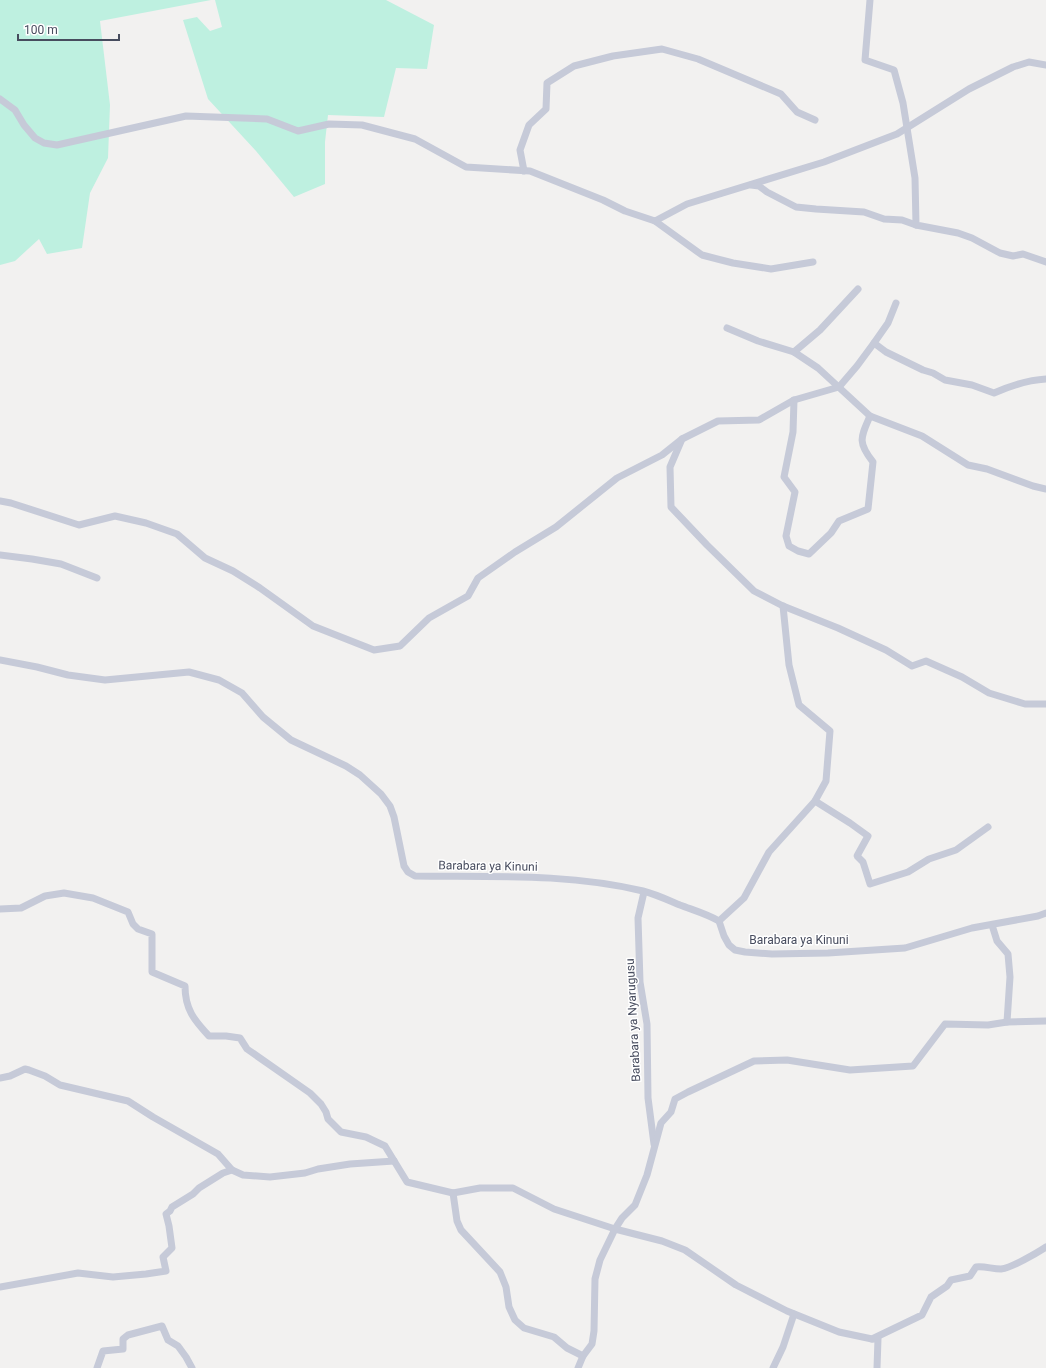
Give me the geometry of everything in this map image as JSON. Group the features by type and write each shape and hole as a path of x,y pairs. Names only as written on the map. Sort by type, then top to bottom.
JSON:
{"street":[{"path":"870,0 865,60 894,70 903,103 915,178 916,225"},
{"path":"524,171 520,150 529,125 546,109 548,83 574,66 613,56 662,49 698,59 781,94 797,112 815,120"},
{"path":"654,221 687,204 824,162 896,134 969,89 1013,67 1029,62 1046,65"},
{"path":"0,99 15,110 24,125 35,138 44,143 57,145 186,116 267,119 298,131 329,124 362,125 415,138 466,167 530,171 603,200 625,211 654,221 702,255 733,263 771,269 813,262"},
{"path":"749,184 758,186 796,206 816,209 864,212 884,219 902,220 916,225 958,233 972,238 1000,253 1013,256 1024,254 1046,262"},
{"path":"794,352 820,330 858,289"},
{"path":"0,501 79,524 115,516 146,523 177,534 205,558 233,571 260,588 312,626 374,650 400,646 429,618 468,596 478,578 515,552 556,527 617,478 662,455 682,439 718,421 759,420 794,400 839,387 874,344 888,323 896,303"},
{"path":"727,328 758,341 794,352 818,368 870,416 922,436 968,465 987,469 1033,486 1046,489"},
{"path":"874,344 886,352 945,380 972,385 994,393 1007,387 1046,379"},
{"path":"794,400 793,432 784,477 796,492 786,536 789,546 798,551 809,554 831,533 839,521 868,508 873,462 864,452 861,437 870,416"},
{"path":"682,439 670,467 671,507 754,591 783,606 838,628 886,650 912,666 926,662 962,677 989,693 1025,704 1046,704"},
{"path":"0,555 61,564 97,578"},
{"path":"719,921 744,898 769,852 815,801 826,781 830,731 799,705 789,665 783,606"},
{"name":"Barabara ya Kinuni","path":"0,660 68,675 105,680 189,672 219,680 242,693 263,717 291,740 346,766 360,775 380,794 390,806 394,817 404,866 408,872 415,876 477,876 591,881 644,892 719,921 724,936 729,945 735,950 772,954 828,953 905,948 972,928 1038,916 1046,913"},
{"path":"815,801 868,836 857,856 863,862 870,884 908,872 929,859 956,850 988,827"},
{"name":"Barabara ya Nyarugusu","path":"644,892 638,918 640,982 647,1024 648,1098 654,1147"},
{"path":"0,909 21,908 45,896 64,893 93,898 128,912 134,924 138,928 152,934 152,972 185,986 187,1007 199,1026 209,1036 240,1038 248,1049 310,1093 321,1104 328,1119 341,1132 366,1137 385,1146 407,1182 453,1193 480,1188 513,1188 554,1209 614,1229 662,1241 685,1250 736,1285 794,1314 839,1332 878,1339 877,1368"},
{"path":"992,925 997,940 1008,954 1010,977 1007,1022 1046,1021"},
{"name":"Barabara ya Nyarugusu","path":"578,1368 583,1356 592,1344 594,1331 595,1279 600,1260 614,1229 622,1218 635,1205 648,1175 661,1123 671,1112 676,1099 754,1061 787,1060 850,1070 913,1066 945,1024 988,1025 1007,1022"},
{"path":"0,1078 10,1076 25,1069 46,1076 60,1085 128,1101 152,1117 218,1154 232,1170 243,1175 270,1177 305,1173 318,1169 350,1164 394,1161"},
{"path":"0,1287 78,1273 112,1277 166,1271 163,1257 172,1248 166,1214 172,1207 193,1194 199,1188 223,1173 232,1170"},
{"path":"453,1193 457,1221 461,1230 500,1272 506,1287 509,1307 515,1320 524,1328 554,1337 567,1348 583,1356"},
{"path":"872,1339 922,1315 930,1297 947,1286 951,1280 970,1276 976,1267 985,1266 1002,1269 1028,1258 1046,1247"},
{"path":"773,1368 783,1347 794,1314"},
{"path":"97,1368 103,1352 122,1349 123,1339 128,1335 162,1326 168,1340 178,1346 192,1368"}],"green space":[{"path":"0,0 211,0 100,21 110,105 108,158 90,193 82,248 47,254 39,239 15,261 0,265"},
{"path":"215,0 386,0 434,25 427,69 396,68 384,117 328,115 325,142 325,184 294,197 256,151 208,99 183,20 197,17 210,31 222,27"}]}
